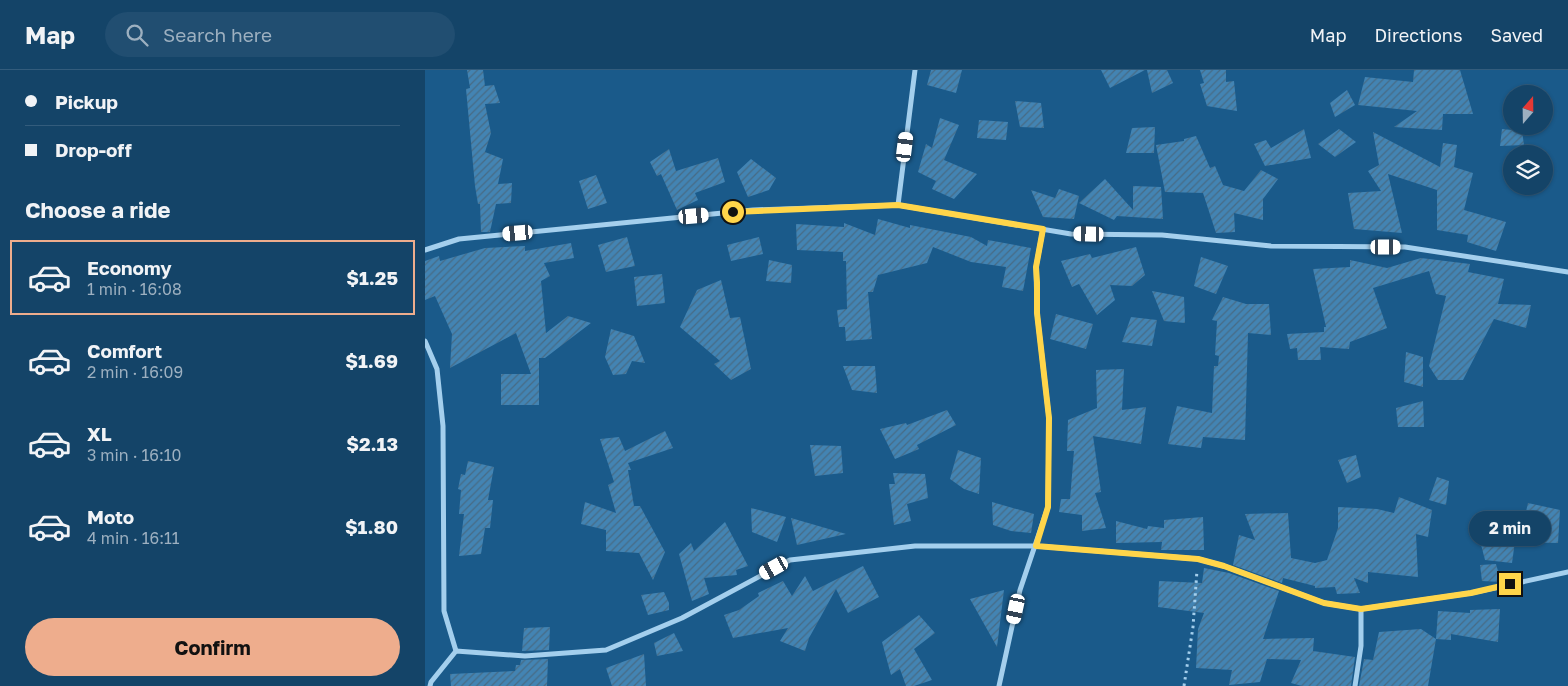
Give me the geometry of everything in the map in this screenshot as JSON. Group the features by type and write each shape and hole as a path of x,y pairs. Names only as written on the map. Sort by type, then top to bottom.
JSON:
{"street":[{"path":"898,205 915,70"},
{"path":"425,250 459,238 753,210 898,205 1071,234 1162,235 1271,246 1405,247 1568,272"},
{"path":"999,686 1020,590 1048,507 1049,418 1037,313 1036,276 1043,229"},
{"path":"425,341 437,369 443,426 444,611 456,651"},
{"path":"456,651 525,656 605,650 682,618 790,560 915,546 1036,546 1198,559 1224,566 1324,603 1361,609 1471,593 1568,572"},
{"path":"1355,686 1361,646 1361,609"},
{"path":"430,686 431,682 456,651"}],"path":[{"path":"1184,686 1193,627 1198,559"}],"building":[{"path":"467,70 483,70 485,86 494,85 500,103 485,104 491,133 485,152 503,159 498,184 512,183 511,203 496,204 490,232 481,232 480,204 478,204 475,186 466,89 470,88"},
{"path":"931,70 962,70 956,93 927,85"},
{"path":"1101,70 1145,70 1110,88"},
{"path":"1147,70 1167,70 1173,83 1152,93"},
{"path":"1200,70 1226,70 1226,82 1234,81 1237,111 1207,106 1200,84 1204,83"},
{"path":"1414,70 1460,70 1473,114 1443,114 1442,130 1394,127 1417,111 1358,105 1365,77 1413,82"},
{"path":"1347,90 1355,105 1335,117 1330,103"},
{"path":"1015,101 1041,103 1044,128 1020,127"},
{"path":"940,118 959,125 944,160 977,174 954,199 932,189 936,181 918,172 926,144 932,148"},
{"path":"979,120 1008,122 1006,140 977,138"},
{"path":"1155,127 1154,153 1126,153 1132,128"},
{"path":"1304,129 1311,158 1265,166 1254,144 1266,140 1271,148"},
{"path":"1339,129 1356,142 1335,157 1318,144"},
{"path":"1502,129 1503,135 1523,135 1524,145 1500,146"},
{"path":"1373,132 1440,167 1443,143 1457,145 1454,167 1473,173 1464,210 1506,222 1496,251 1467,242 1468,235 1437,230 1437,190 1388,174 1402,233 1354,229 1348,193 1381,191 1368,171 1379,165"},
{"path":"1196,136 1210,168 1215,166 1223,185 1244,191 1261,170 1278,179 1263,199 1263,220 1234,213 1235,232 1216,233 1203,193 1165,192 1156,145 1184,141 1184,139"},
{"path":"669,149 676,171 718,158 725,182 695,193 698,200 677,210 661,174 657,176 650,162"},
{"path":"751,159 776,178 769,190 748,197 737,172"},
{"path":"596,175 607,203 588,209 579,181"},
{"path":"1105,179 1133,210 1133,186 1161,187 1163,219 1117,216 1114,220 1079,203"},
{"path":"1059,189 1079,196 1074,219 1043,217 1031,190 1055,198"},
{"path":"878,219 910,228 910,225 971,237 987,246 988,240 1031,248 1023,291 1002,287 1006,267 971,262 933,247 927,263 878,275 873,292 868,292 872,339 846,341 845,327 839,327 837,310 847,309 846,261 843,261 843,252 797,250 796,224 844,227 844,223 875,235"},
{"path":"627,237 635,266 606,272 598,245"},
{"path":"759,237 763,254 731,261 727,245"},
{"path":"571,243 574,258 544,263 550,276 541,281 546,333 568,316 591,323 545,358 539,358 539,405 501,405 501,374 531,374 516,333 450,368 452,334 435,296 425,300 425,261 439,256 440,261 485,248 525,246 525,251"},
{"path":"1136,247 1145,275 1132,286 1110,285 1115,300 1097,315 1079,284 1072,287 1061,261 1090,254 1092,258"},
{"path":"1201,257 1228,266 1216,294 1194,286"},
{"path":"1421,258 1470,264 1468,272 1504,279 1498,304 1531,305 1526,328 1494,319 1463,380 1438,380 1429,366 1446,296 1436,294 1429,271 1373,288 1387,328 1350,342 1349,349 1320,347 1321,360 1298,360 1297,348 1290,349 1287,334 1324,332 1324,327 1326,327 1313,269 1350,267 1350,260 1387,268"},
{"path":"769,260 792,265 791,283 766,281"},
{"path":"662,274 665,303 637,306 634,277"},
{"path":"721,280 730,318 740,317 751,369 731,380 714,364 720,361 680,327 697,290"},
{"path":"1152,291 1184,297 1185,323 1164,321"},
{"path":"1223,297 1246,304 1269,304 1271,335 1248,333 1245,440 1203,437 1201,448 1168,444 1177,406 1212,413 1214,366 1218,366 1219,356 1215,355 1217,321 1212,320"},
{"path":"1056,314 1093,324 1086,349 1050,339"},
{"path":"1131,317 1157,320 1152,346 1122,342"},
{"path":"611,329 634,336 645,363 632,361 626,374 613,375 605,357"},
{"path":"1406,352 1423,357 1423,387 1404,382"},
{"path":"843,366 875,366 877,393 852,390"},
{"path":"1124,369 1122,410 1146,407 1141,444 1093,436 1101,492 1095,493 1106,528 1082,531 1082,515 1059,512 1061,499 1070,499 1074,451 1067,451 1068,420 1097,408 1096,370"},
{"path":"1423,401 1424,427 1398,427 1396,408"},
{"path":"947,410 956,425 917,445 919,449 895,459 880,429 906,423 907,425"},
{"path":"665,431 673,448 628,463 631,470 628,470 634,506 640,506 665,552 653,580 639,553 606,551 606,530 581,524 585,502 616,513 608,485 614,482 600,439 619,437 625,451"},
{"path":"810,445 841,446 843,473 815,476"},
{"path":"958,450 981,458 979,494 964,489 950,479"},
{"path":"1356,455 1361,477 1347,483 1338,460"},
{"path":"468,461 494,467 488,500 493,500 490,528 485,528 481,554 459,556 464,514 459,514 461,490 458,489 461,474 465,475"},
{"path":"893,473 925,474 928,498 907,504 911,521 894,525 889,484 895,484"},
{"path":"1437,477 1449,481 1446,505 1429,500"},
{"path":"1399,497 1432,510 1428,537 1416,534 1418,577 1368,572 1368,583 1354,578 1360,593 1337,594 1335,587 1315,588 1315,586 1283,578 1282,583 1233,565 1239,535 1255,540 1245,514 1288,513 1291,558 1315,563 1327,560 1338,528 1338,507 1377,509 1394,513"},
{"path":"992,502 1034,514 1031,533 1011,531 993,525"},
{"path":"1528,503 1560,510 1558,543 1519,542"},
{"path":"751,508 786,517 777,542 752,532"},
{"path":"1203,517 1204,550 1161,550 1162,542 1116,543 1116,521 1147,529 1148,526 1164,528 1164,520"},
{"path":"791,518 846,534 797,545"},
{"path":"725,522 748,566 736,570 737,575 704,578 709,594 692,601 679,554 691,543 694,551"},
{"path":"1478,533 1516,534 1512,563 1485,560"},
{"path":"1496,564 1501,582 1482,581 1480,565"},
{"path":"863,566 879,597 848,613 836,589 809,638 805,651 780,641 788,628 733,638 724,615 739,610 759,596 758,593 783,581 792,596 805,576 813,591"},
{"path":"1204,568 1229,573 1279,591 1263,639 1314,638 1313,651 1355,657 1351,686 1302,686 1291,683 1301,660 1267,659 1260,682 1229,685 1232,670 1196,668 1198,629 1204,613 1158,607 1159,581 1202,583"},
{"path":"1004,590 997,647 970,599"},
{"path":"664,592 669,603 669,610 648,615 641,595"},
{"path":"1500,609 1498,642 1451,634 1451,640 1436,639 1438,611 1470,613 1470,610"},
{"path":"919,615 935,633 914,649 932,680 914,686 906,686 900,669 891,675 882,642"},
{"path":"550,627 549,650 522,651 524,628"},
{"path":"1421,629 1436,639 1428,686 1359,686 1364,659 1373,660 1379,632"},
{"path":"674,633 683,651 657,656 654,643"},
{"path":"644,654 646,686 612,686 606,668"},
{"path":"548,659 547,686 451,686 450,674 515,671 516,665 520,665 521,660"}],"route":[{"path":"733,212 898,205 1043,229 1036,267 1037,313 1049,418 1048,507 1036,546 1198,559 1224,566 1324,603 1361,609 1471,593 1510,584"}]}
